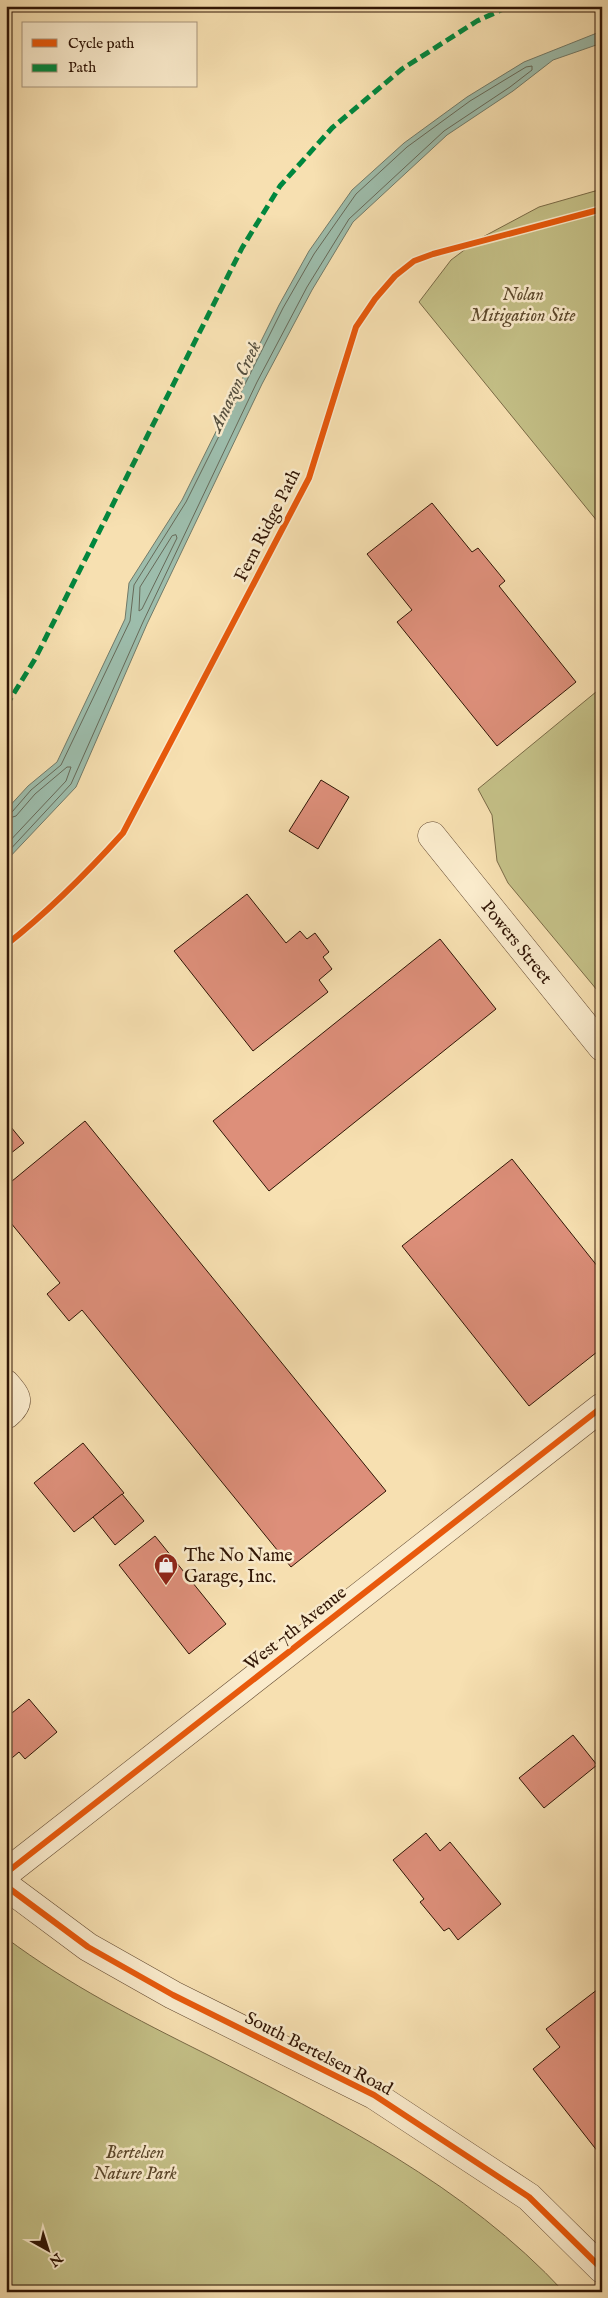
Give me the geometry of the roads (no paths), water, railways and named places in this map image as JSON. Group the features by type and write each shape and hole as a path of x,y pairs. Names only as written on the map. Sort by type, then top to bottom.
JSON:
{"street":[{"name":"Powers Street","path":"432,836 602,1047"},
{"path":"6,1384 16,1395 17,1402 14,1409 6,1415"},
{"name":"West 7th Avenue","path":"6,1873 602,1407"},
{"name":"South Bertelsen Road","path":"6,1886 88,1948 173,1995 374,2095 529,2197 602,2269"}],"water":[{"path":"602,31 602,43 553,60 513,91 447,135 353,222 312,290 262,384 147,624 76,787 6,861 6,810 28,786 57,762 125,619 129,583 182,500 279,305 309,251 352,190 404,143 467,97 524,62"}],"place":[{"name":"The No Name Garage, Inc.","path":"166,1586"}],"park label":[{"name":"Nolan Mitigation Site","path":"523,304"},
{"name":"Bertelsen Nature Park","path":"135,2162"}],"water label":[{"name":"Amazon Creek","path":"234,386"}]}
